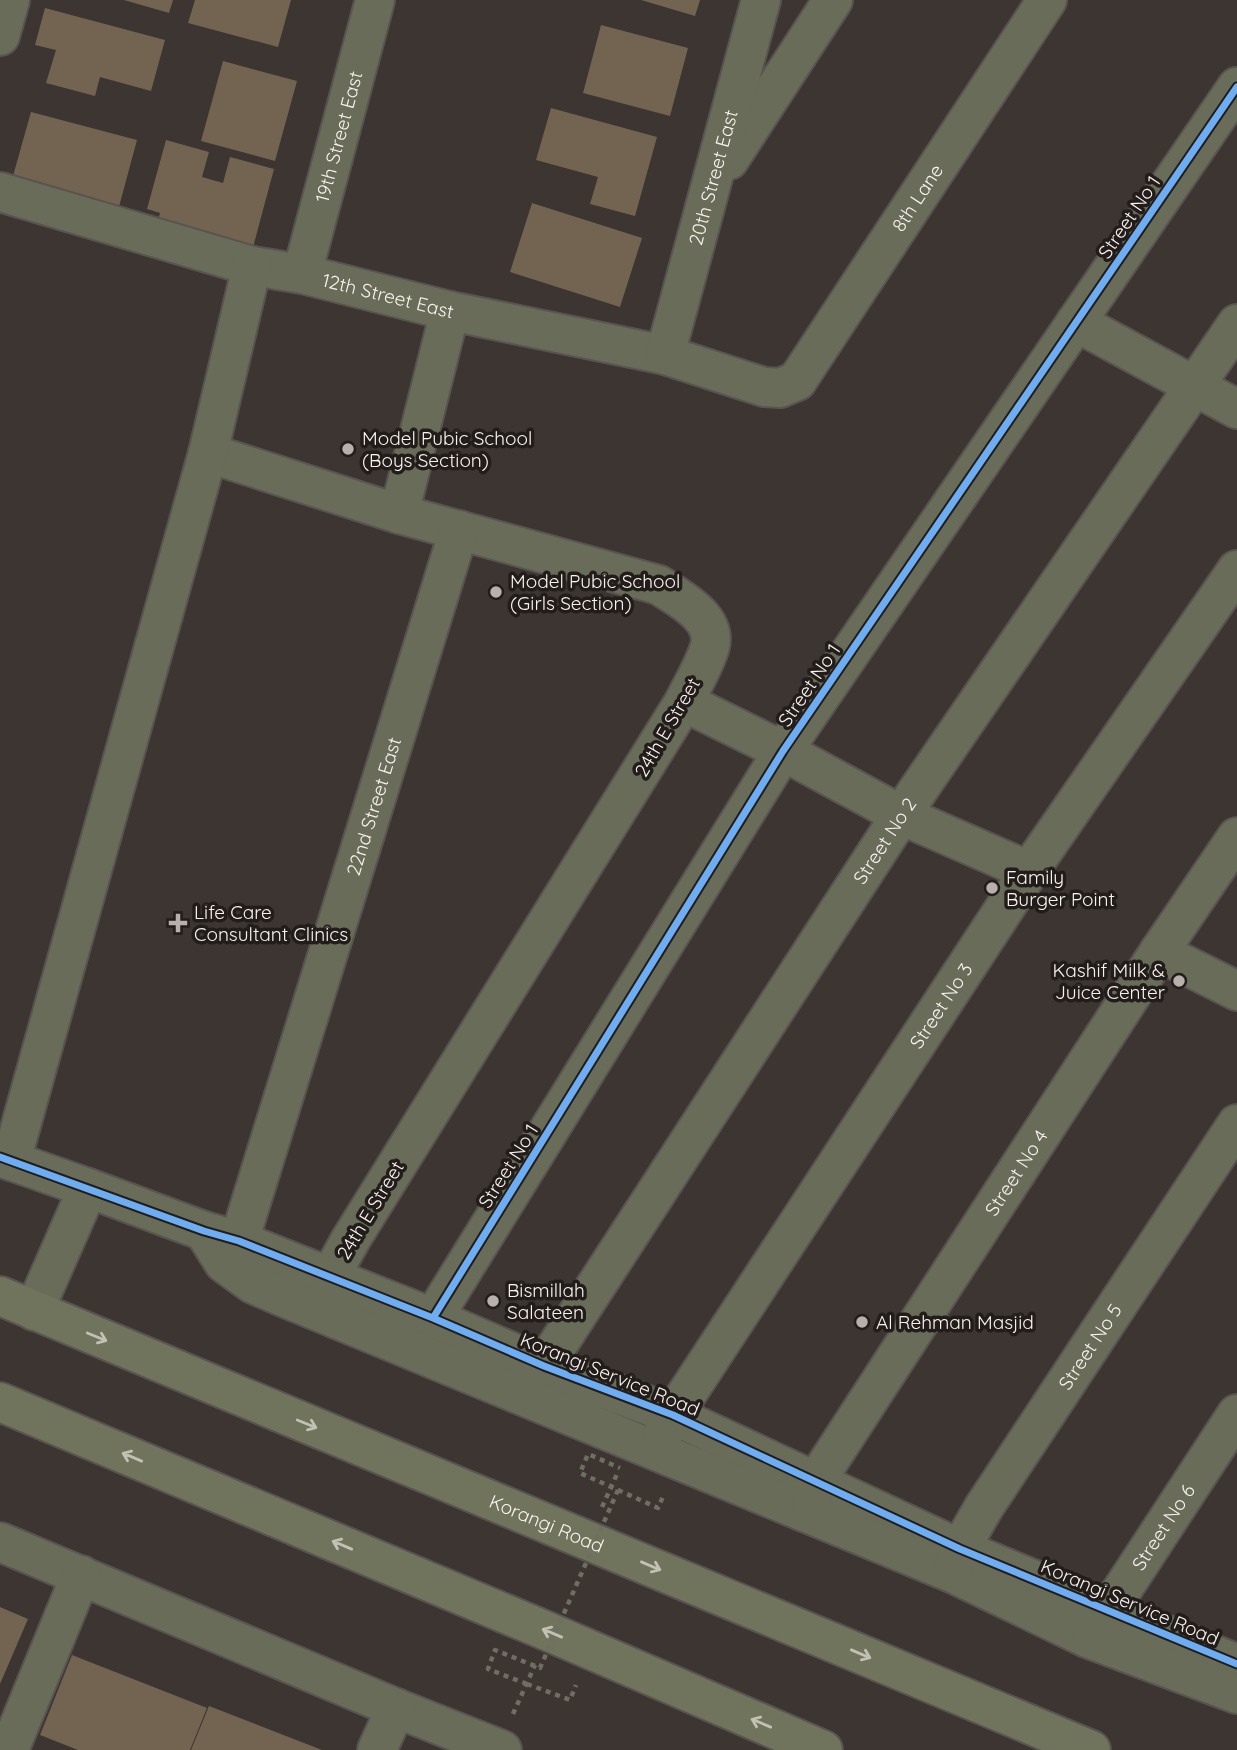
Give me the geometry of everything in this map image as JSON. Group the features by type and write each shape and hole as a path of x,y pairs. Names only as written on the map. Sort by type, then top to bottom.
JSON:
{"main road":[{"name":"Korangi Road","path":"17,1304 1091,1750"},
{"path":"0,1402 545,1650 823,1750"}],"street":[{"path":"0,36 10,0"},
{"name":"19th Street East","path":"302,274 375,0"},
{"name":"20th Street East","path":"665,355 761,0"},
{"path":"709,191 833,0"},
{"name":"8th Lane","path":"780,388 797,381 1047,0"},
{"name":"Street No 1","path":"433,1318 783,751 1237,87"},
{"name":"12th Street East","path":"0,192 252,266 302,274 450,311 665,355 764,387 780,388"},
{"path":"6,1159 208,453 252,266"},
{"path":"399,514 450,311"},
{"path":"1076,322 1237,409"},
{"name":"Street No 2","path":"544,1366 901,815 1237,324"},
{"name":"24th E Street","path":"208,453 399,514 659,585 685,602 705,623 710,645 684,702 330,1277"},
{"name":"22nd Street East","path":"221,1236 458,530"},
{"name":"Street No 3","path":"635,1453 673,1415 1029,871 1237,570"},
{"path":"684,702 783,751 901,815 1029,871"},
{"name":"Street No 4","path":"813,1498 1159,951 1237,837"},
{"path":"1159,951 1237,991"},
{"name":"Street No 5","path":"956,1561 984,1507 1237,1124"},
{"name":"Korangi Service Road","path":"6,1159 330,1277 544,1366 673,1415 813,1498"},
{"path":"17,1304 88,1188"},
{"path":"221,1236 224,1263 253,1284 635,1453 813,1498 1098,1624 1236,1681"},
{"name":"Street No 6","path":"1098,1624 1237,1414"},
{"path":"0,1542 500,1749"},
{"path":"9,1750 81,1575"},
{"path":"377,1750 396,1708"}],"path":[{"path":"500,1749 527,1684 618,1490 580,1473 588,1454 635,1453 588,1540"},
{"path":"545,1650 495,1650 488,1669 570,1700 577,1681"},
{"path":"545,1650 552,1672"}],"building":[{"path":"124,0 173,0 169,13"},
{"path":"195,0 291,0 278,47 188,23"},
{"path":"641,0 700,0 695,16"},
{"path":"45,8 165,40 151,91 100,77 95,96 46,83 56,50 35,45"},
{"path":"601,25 688,48 670,116 583,93"},
{"path":"223,61 297,81 275,161 201,141"},
{"path":"551,108 657,137 635,216 590,204 598,177 536,160"},
{"path":"31,112 137,140 113,229 51,212 58,188 13,176"},
{"path":"166,140 209,152 202,177 223,183 230,157 274,169 249,262 153,237 160,213 147,209"},
{"path":"532,203 642,238 620,307 510,272"},
{"path":"0,1607 28,1619 0,1684"},
{"path":"72,1655 207,1708 190,1750 78,1750 40,1735"},
{"path":"209,1706 322,1750 191,1750"}],"cycle path":[{"path":"433,1318 783,751 1237,87"},
{"path":"0,1157 204,1231 239,1241 433,1318 544,1366 673,1415 960,1549 1237,1664"}],"place":[{"name":"Model Pubic School (Boys Section)","path":"348,449"},
{"name":"Model Pubic School (Girls Section)","path":"496,592"},
{"name":"Family Burger Point","path":"992,888"},
{"name":"Life Care Consultant Clinics","path":"178,923"},
{"name":"Kashif Milk & Juice Center","path":"1179,981"},
{"name":"Bismillah Salateen","path":"493,1301"},
{"name":"Al Rehman Masjid","path":"862,1322"}]}
